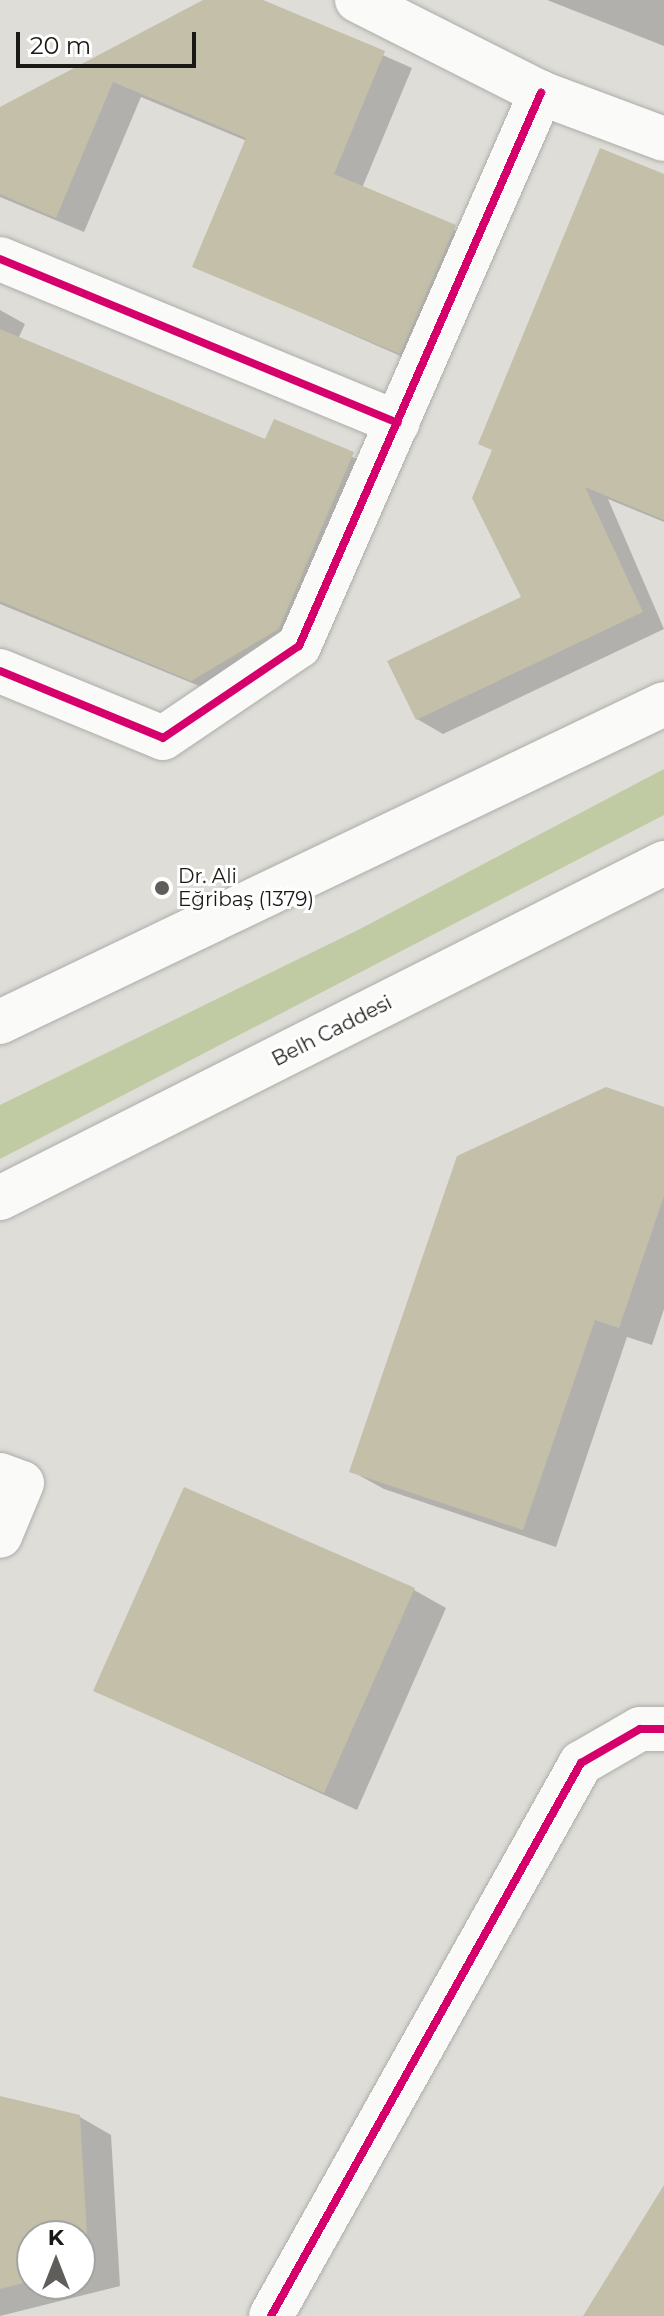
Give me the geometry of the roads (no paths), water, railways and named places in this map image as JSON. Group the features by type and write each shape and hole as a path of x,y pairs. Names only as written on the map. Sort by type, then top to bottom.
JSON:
{"street":[{"path":"357,0 541,93 664,139"},
{"path":"0,671 163,738 299,646 541,93"},
{"path":"0,259 397,423"},
{"path":"0,1022 664,704"},
{"name":"Belh Caddesi","path":"0,1198 664,863"},
{"path":"0,1475 22,1483 0,1536"},
{"path":"271,2316 581,1763 640,1729 664,1729"}],"place":[{"name":"Dr. Ali Eğribaş (1379)","path":"162,888"}]}
